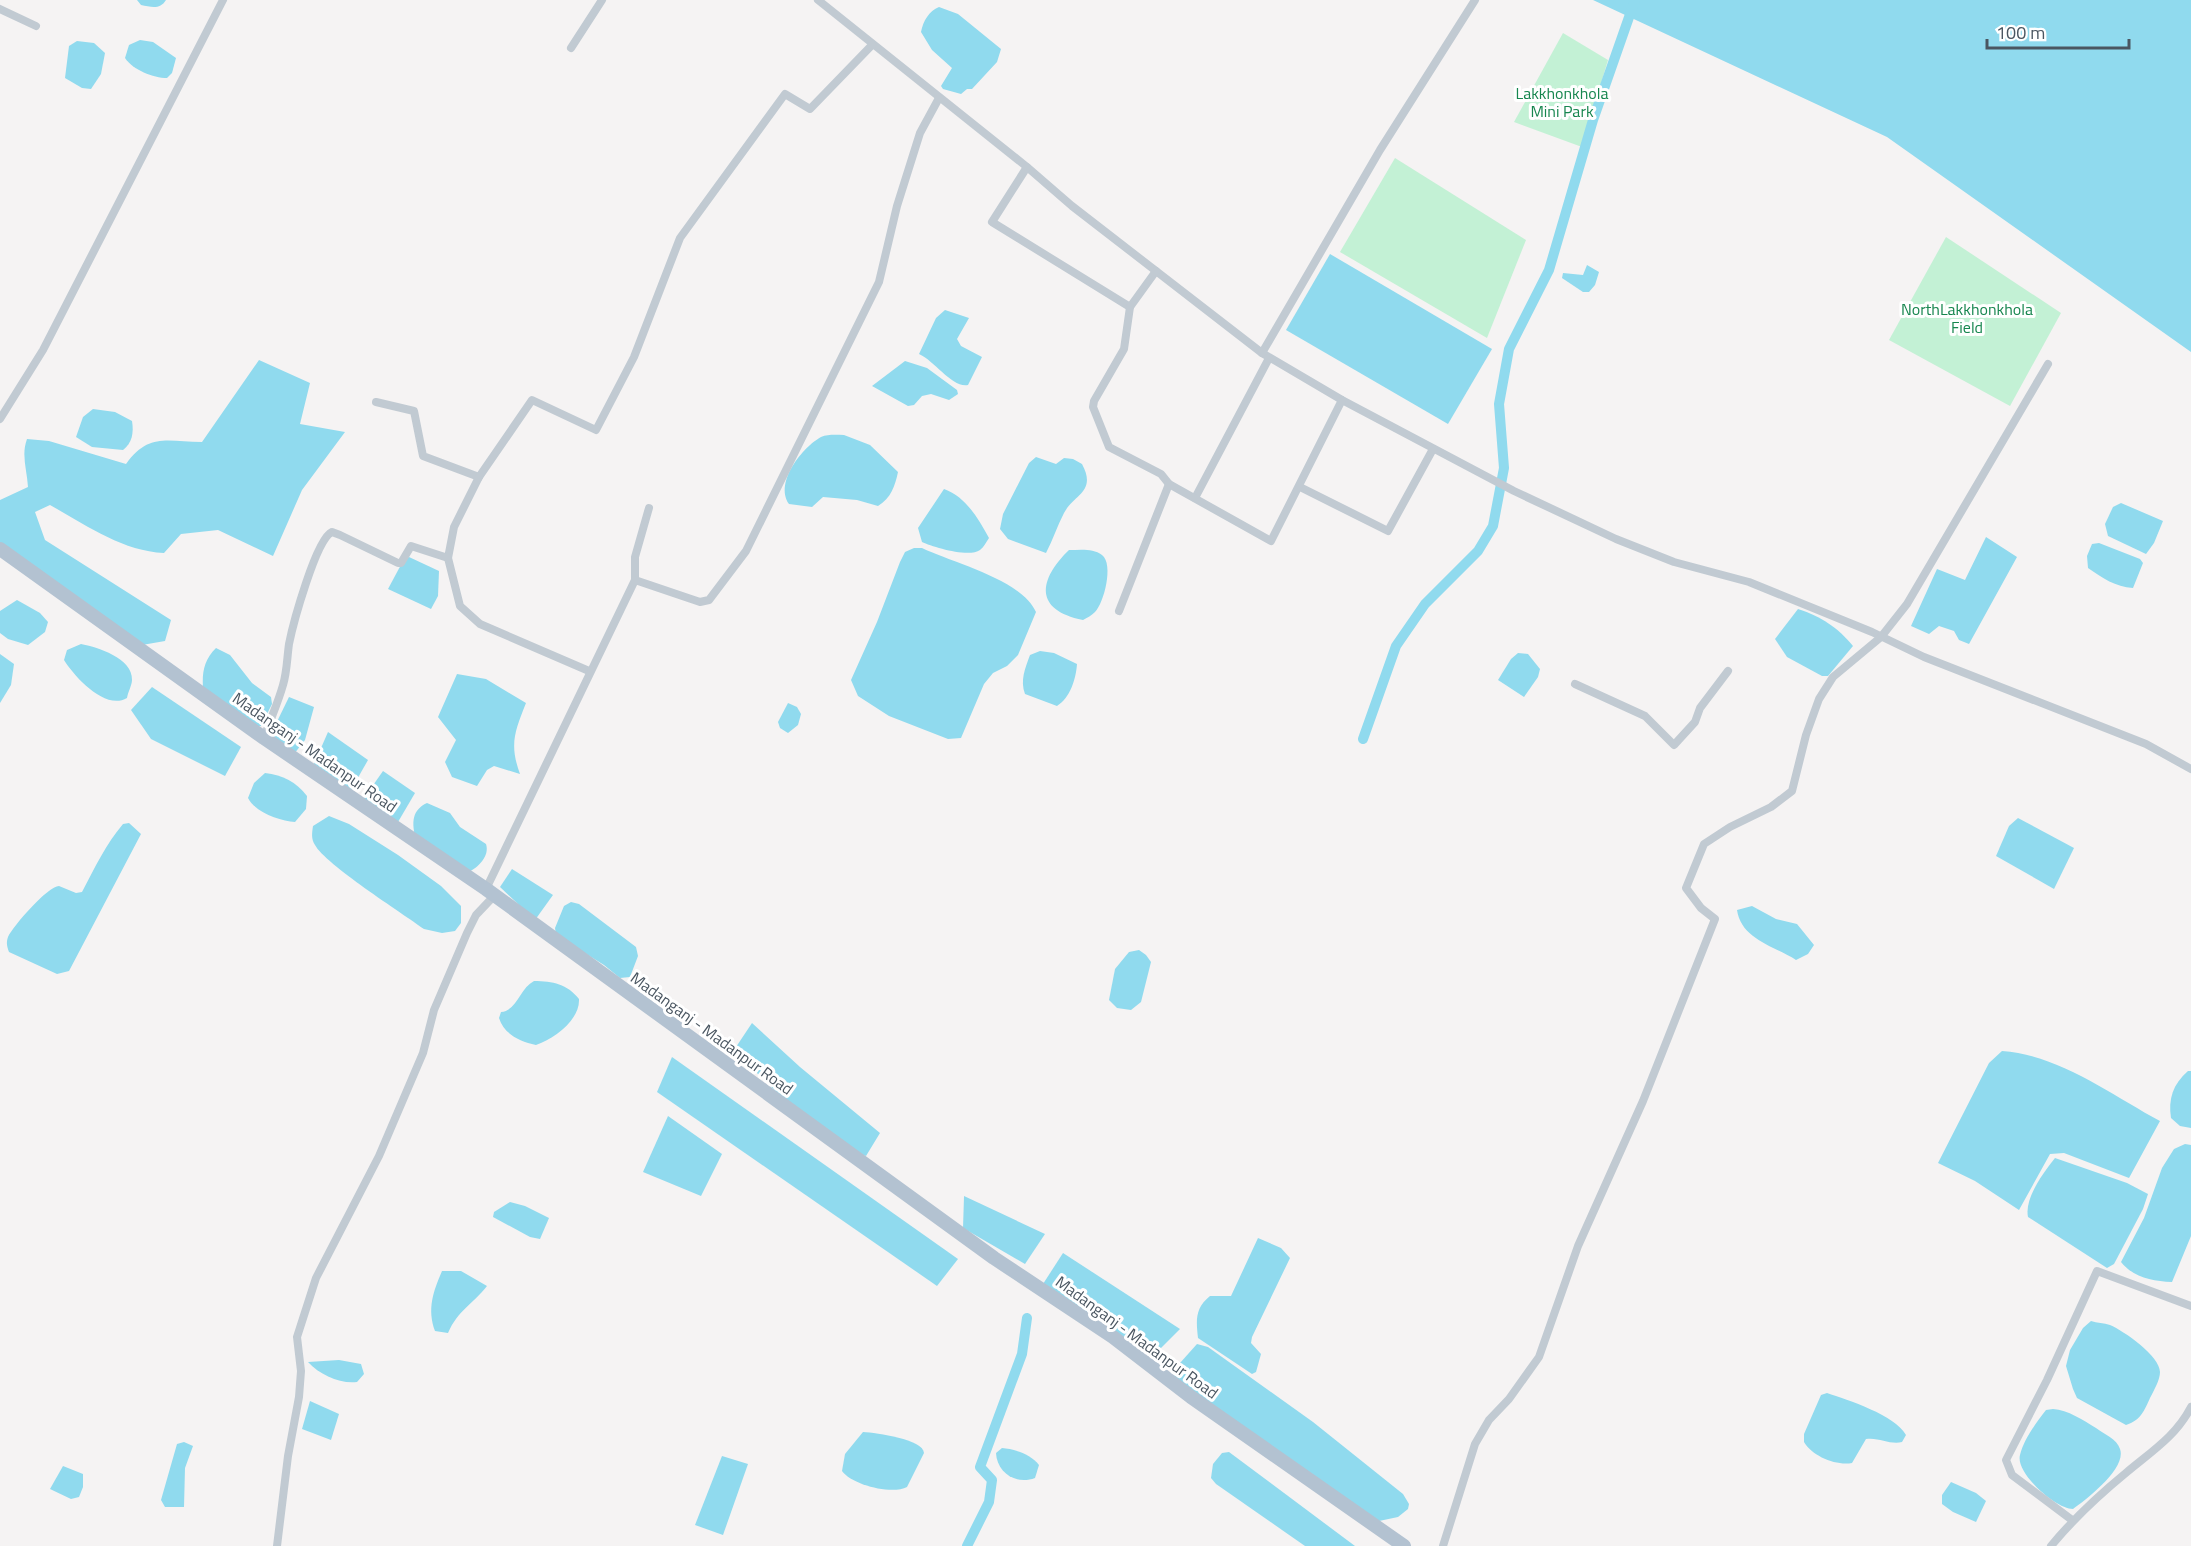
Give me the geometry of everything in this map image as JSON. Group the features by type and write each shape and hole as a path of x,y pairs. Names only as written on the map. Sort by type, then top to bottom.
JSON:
{"main road":[{"name":"Madanganj - Madanpur Road","path":"0,549 264,738 490,892 994,1258 1113,1337 1191,1396 1404,1546"}],"street":[{"path":"0,419 43,350 223,0"},
{"path":"571,48 602,0"},
{"path":"818,0 1027,166 1072,206 1266,356 1342,400 1514,491 1616,539 1674,562 1749,582 1924,657 2146,744 2191,769"},
{"path":"1195,498 1266,356 1380,150 1475,0"},
{"path":"0,9 36,26"},
{"path":"589,671 480,624 460,606 448,558 454,527 479,477 532,400 596,430 634,357 680,238 705,200 785,94 810,109 872,45"},
{"path":"635,580 699,602 709,600 746,551 879,282 897,206 920,133 939,98"},
{"path":"1027,166 992,222 1130,307"},
{"path":"1156,271 1130,307 1124,349 1094,401 1094,411 1109,447 1161,474 1169,484 1271,540 1300,487 1342,400"},
{"path":"1443,1546 1475,1444 1489,1420 1509,1399 1539,1357 1578,1246 1643,1101 1716,919 1701,908 1686,888 1704,844 1730,827 1771,807 1792,791 1806,735 1819,699 1833,677 1881,637 1907,604 2048,364"},
{"path":"376,402 414,411 423,456 479,477"},
{"path":"1300,487 1388,531 1433,449"},
{"path":"1119,611 1169,484"},
{"path":"277,1546 288,1456 299,1397 301,1371 297,1337 316,1278 379,1156 423,1053 434,1010 467,933 490,892 589,671 635,580 635,557 649,508"},
{"path":"264,738 283,686 289,644 299,605 315,559 327,534 332,532 340,535 398,563 401,563 411,546 448,558"},
{"path":"1575,684 1645,716 1674,745 1695,722 1700,708 1728,671"},
{"path":"2072,1520 2012,1474 2006,1460 2047,1380 2097,1271 2191,1306"},
{"path":"2052,1546 2072,1520 2165,1442 2181,1425 2191,1407"}],"green space":[{"name":"Lakkhonkhola Mini Park","path":"1563,33 1608,60 1582,147 1514,122"},
{"path":"1395,158 1526,240 1487,338 1340,252"},
{"name":"NorthLakkhonkhola Field","path":"1946,237 2061,313 2010,406 1889,340"}],"water":[{"path":"137,0 166,0 155,7 141,5"},
{"path":"1593,0 2191,0 2191,352 1887,137"},
{"path":"939,7 958,14 1001,49 997,62 972,89 967,89 961,94 943,89 941,86 952,68 932,50 921,32 927,17"},
{"path":"140,40 153,42 176,58 172,73 167,78 156,77 144,72 125,58 129,45"},
{"path":"77,41 94,43 105,53 101,74 91,89 82,88 65,78 69,46"},
{"path":"1330,254 1492,349 1448,424 1286,330"},
{"path":"1587,265 1599,272 1595,285 1589,292 1583,292 1562,278 1563,273 1583,275"},
{"path":"945,310 969,318 957,339 961,346 982,357 968,385 956,382 919,354 936,318"},
{"path":"259,360 310,383 300,424 345,432 302,490 273,556 218,530 181,534 164,553 149,551 105,536 50,505 35,512 45,540 171,620 165,641 142,645 0,546 0,500 28,487 24,457 27,439 49,441 126,464 134,454 151,443 160,441 202,442"},
{"path":"905,361 927,368 957,390 958,394 949,400 931,394 922,396 914,405 908,406 872,386"},
{"path":"93,409 115,412 132,421 132,437 123,450 92,447 76,437 83,417"},
{"path":"844,435 870,445 898,472 894,487 886,499 878,506 857,500 823,497 812,507 789,504 785,495 785,486 799,457 821,437"},
{"path":"1036,457 1056,464 1064,458 1073,459 1082,464 1087,481 1086,487 1064,513 1046,553 1008,539 1000,529 1003,514 1029,463"},
{"path":"944,489 959,497 971,509 989,538 980,550 960,552 922,542 918,528"},
{"path":"2121,503 2163,521 2154,543 2146,554 2108,536 2105,524 2113,507"},
{"path":"1986,537 2017,557 1969,644 1959,640 1954,631 1939,626 1929,634 1911,626 1937,569 1965,580"},
{"path":"2099,543 2140,559 2143,563 2133,588 2115,584 2088,568 2087,556 2092,544"},
{"path":"914,548 922,548 1002,581 1028,600 1036,612 1018,655 1007,666 993,673 984,684 961,738 948,739 889,716 858,696 851,680 900,562 905,552"},
{"path":"1069,550 1095,551 1106,560 1107,575 1102,601 1095,612 1083,620 1056,609 1049,601 1046,592 1051,572"},
{"path":"409,557 439,571 438,596 431,609 388,589 403,561"},
{"path":"17,600 40,613 48,622 45,632 28,645 8,639 0,633 0,611"},
{"path":"1798,609 1829,623 1853,646 1828,676 1822,676 1787,657 1775,639"},
{"path":"81,644 113,655 127,666 132,680 127,698 118,701 109,700 91,690 75,675 64,660 67,650"},
{"path":"216,648 230,655 252,683 271,697 272,704 261,726 256,726 203,688 205,666"},
{"path":"1040,651 1054,653 1077,664 1072,688 1062,703 1057,706 1025,694 1023,679 1026,665 1030,655"},
{"path":"1518,653 1528,654 1540,669 1538,677 1524,697 1498,680 1511,659"},
{"path":"0,654 14,664 11,685 0,703"},
{"path":"457,674 486,679 526,703 514,746 520,774 494,766 487,770 477,786 452,777 445,762 456,740 438,717"},
{"path":"152,687 241,747 225,776 151,739 131,710"},
{"path":"289,697 314,707 305,740 294,754 270,736"},
{"path":"788,703 797,707 801,714 798,725 788,733 780,728 778,722"},
{"path":"328,732 368,760 351,790 314,764"},
{"path":"383,771 415,793 398,822 362,801"},
{"path":"265,773 289,780 307,796 306,809 295,822 268,815 251,803 248,798 254,783"},
{"path":"427,803 450,813 460,827 486,844 485,857 476,868 468,872 415,836 414,817 418,809"},
{"path":"329,816 349,824 441,886 461,906 461,923 455,931 442,933 424,929 333,864 315,845 312,834 313,826"},
{"path":"2018,818 2074,848 2054,889 1996,856 2009,826"},
{"path":"129,823 141,834 69,971 57,974 9,952 8,937 31,907 47,892 59,886 76,893 82,892 111,840 123,824"},
{"path":"512,869 553,895 535,920 500,887"},
{"path":"571,902 579,904 636,947 638,956 630,977 620,978 604,965 556,935 555,928 564,906"},
{"path":"1752,906 1776,919 1797,924 1814,945 1808,954 1796,960 1752,935 1740,920 1737,910"},
{"path":"1139,950 1151,962 1141,1002 1131,1010 1117,1008 1109,1000 1115,969 1129,952"},
{"path":"534,981 559,984 579,999 575,1014 565,1028 536,1045 508,1033 499,1018 501,1012 511,1008 529,984"},
{"path":"752,1023 800,1067 880,1133 866,1156 850,1149 814,1125 734,1050"},
{"path":"2002,1051 2023,1054 2064,1068 2160,1121 2129,1178 2064,1153 2050,1154 2019,1210 1975,1181 1938,1163 1989,1063"},
{"path":"672,1057 958,1259 937,1286 657,1092"},
{"path":"2188,1071 2191,1071 2191,1128 2180,1126 2171,1118 2170,1111 2175,1087"},
{"path":"668,1116 722,1154 701,1196 643,1172"},
{"path":"2185,1144 2191,1145 2191,1236 2172,1282 2144,1278 2132,1272 2121,1262 2144,1218 2162,1168 2174,1149"},
{"path":"2055,1158 2127,1183 2148,1194 2143,1209 2114,1264 2107,1268 2028,1217 2032,1194"},
{"path":"964,1196 1045,1234 1025,1264 963,1228"},
{"path":"510,1202 525,1206 549,1218 540,1239 530,1237 493,1217 494,1212"},
{"path":"1258,1238 1281,1248 1290,1258 1252,1337 1251,1343 1261,1354 1256,1372 1252,1374 1198,1338 1197,1320 1199,1310 1210,1296 1231,1296"},
{"path":"1063,1253 1180,1329 1153,1356 1043,1284"},
{"path":"442,1271 461,1271 487,1286 461,1313 448,1333 435,1331 431,1315 434,1293"},
{"path":"2091,1321 2110,1325 2124,1333 2148,1352 2158,1366 2159,1378 2144,1411 2139,1418 2126,1425 2077,1398 2073,1389 2066,1366 2070,1350 2083,1328"},
{"path":"1197,1344 1208,1347 1313,1422 1403,1494 1409,1504 1408,1509 1398,1517 1379,1521 1173,1378 1180,1363"},
{"path":"339,1360 361,1364 364,1374 357,1382 344,1382 324,1375 308,1362"},
{"path":"1827,1393 1870,1409 1892,1421 1906,1435 1902,1442 1866,1439 1852,1463 1846,1464 1818,1456 1804,1442 1804,1434 1821,1395"},
{"path":"310,1401 339,1414 331,1440 302,1429"},
{"path":"2053,1409 2070,1413 2086,1422 2113,1440 2120,1449 2121,1457 2112,1474 2096,1491 2073,1509 2047,1497 2030,1480 2020,1462 2024,1443 2031,1431 2046,1410"},
{"path":"863,1432 908,1440 922,1448 924,1453 907,1487 892,1490 873,1487 854,1481 842,1471 845,1454"},
{"path":"184,1442 193,1446 185,1468 184,1507 165,1507 161,1500 177,1444"},
{"path":"1002,1448 1022,1453 1036,1461 1039,1465 1035,1478 1021,1480 1004,1472 996,1453"},
{"path":"1229,1452 1355,1546 1305,1546 1216,1484 1211,1478 1213,1464 1222,1453"},
{"path":"722,1456 748,1464 723,1535 695,1525"},
{"path":"63,1466 83,1474 83,1487 79,1497 71,1499 50,1489"},
{"path":"1951,1482 1976,1493 1986,1501 1976,1522 1953,1512 1942,1504 1942,1495"}],"waterway":[{"path":"1363,739 1396,646 1425,604 1478,551 1493,526 1504,468 1499,404 1509,349 1549,270 1593,120 1635,0"},
{"path":"967,1546 989,1502 992,1480 980,1467 1022,1354 1027,1318"}]}
